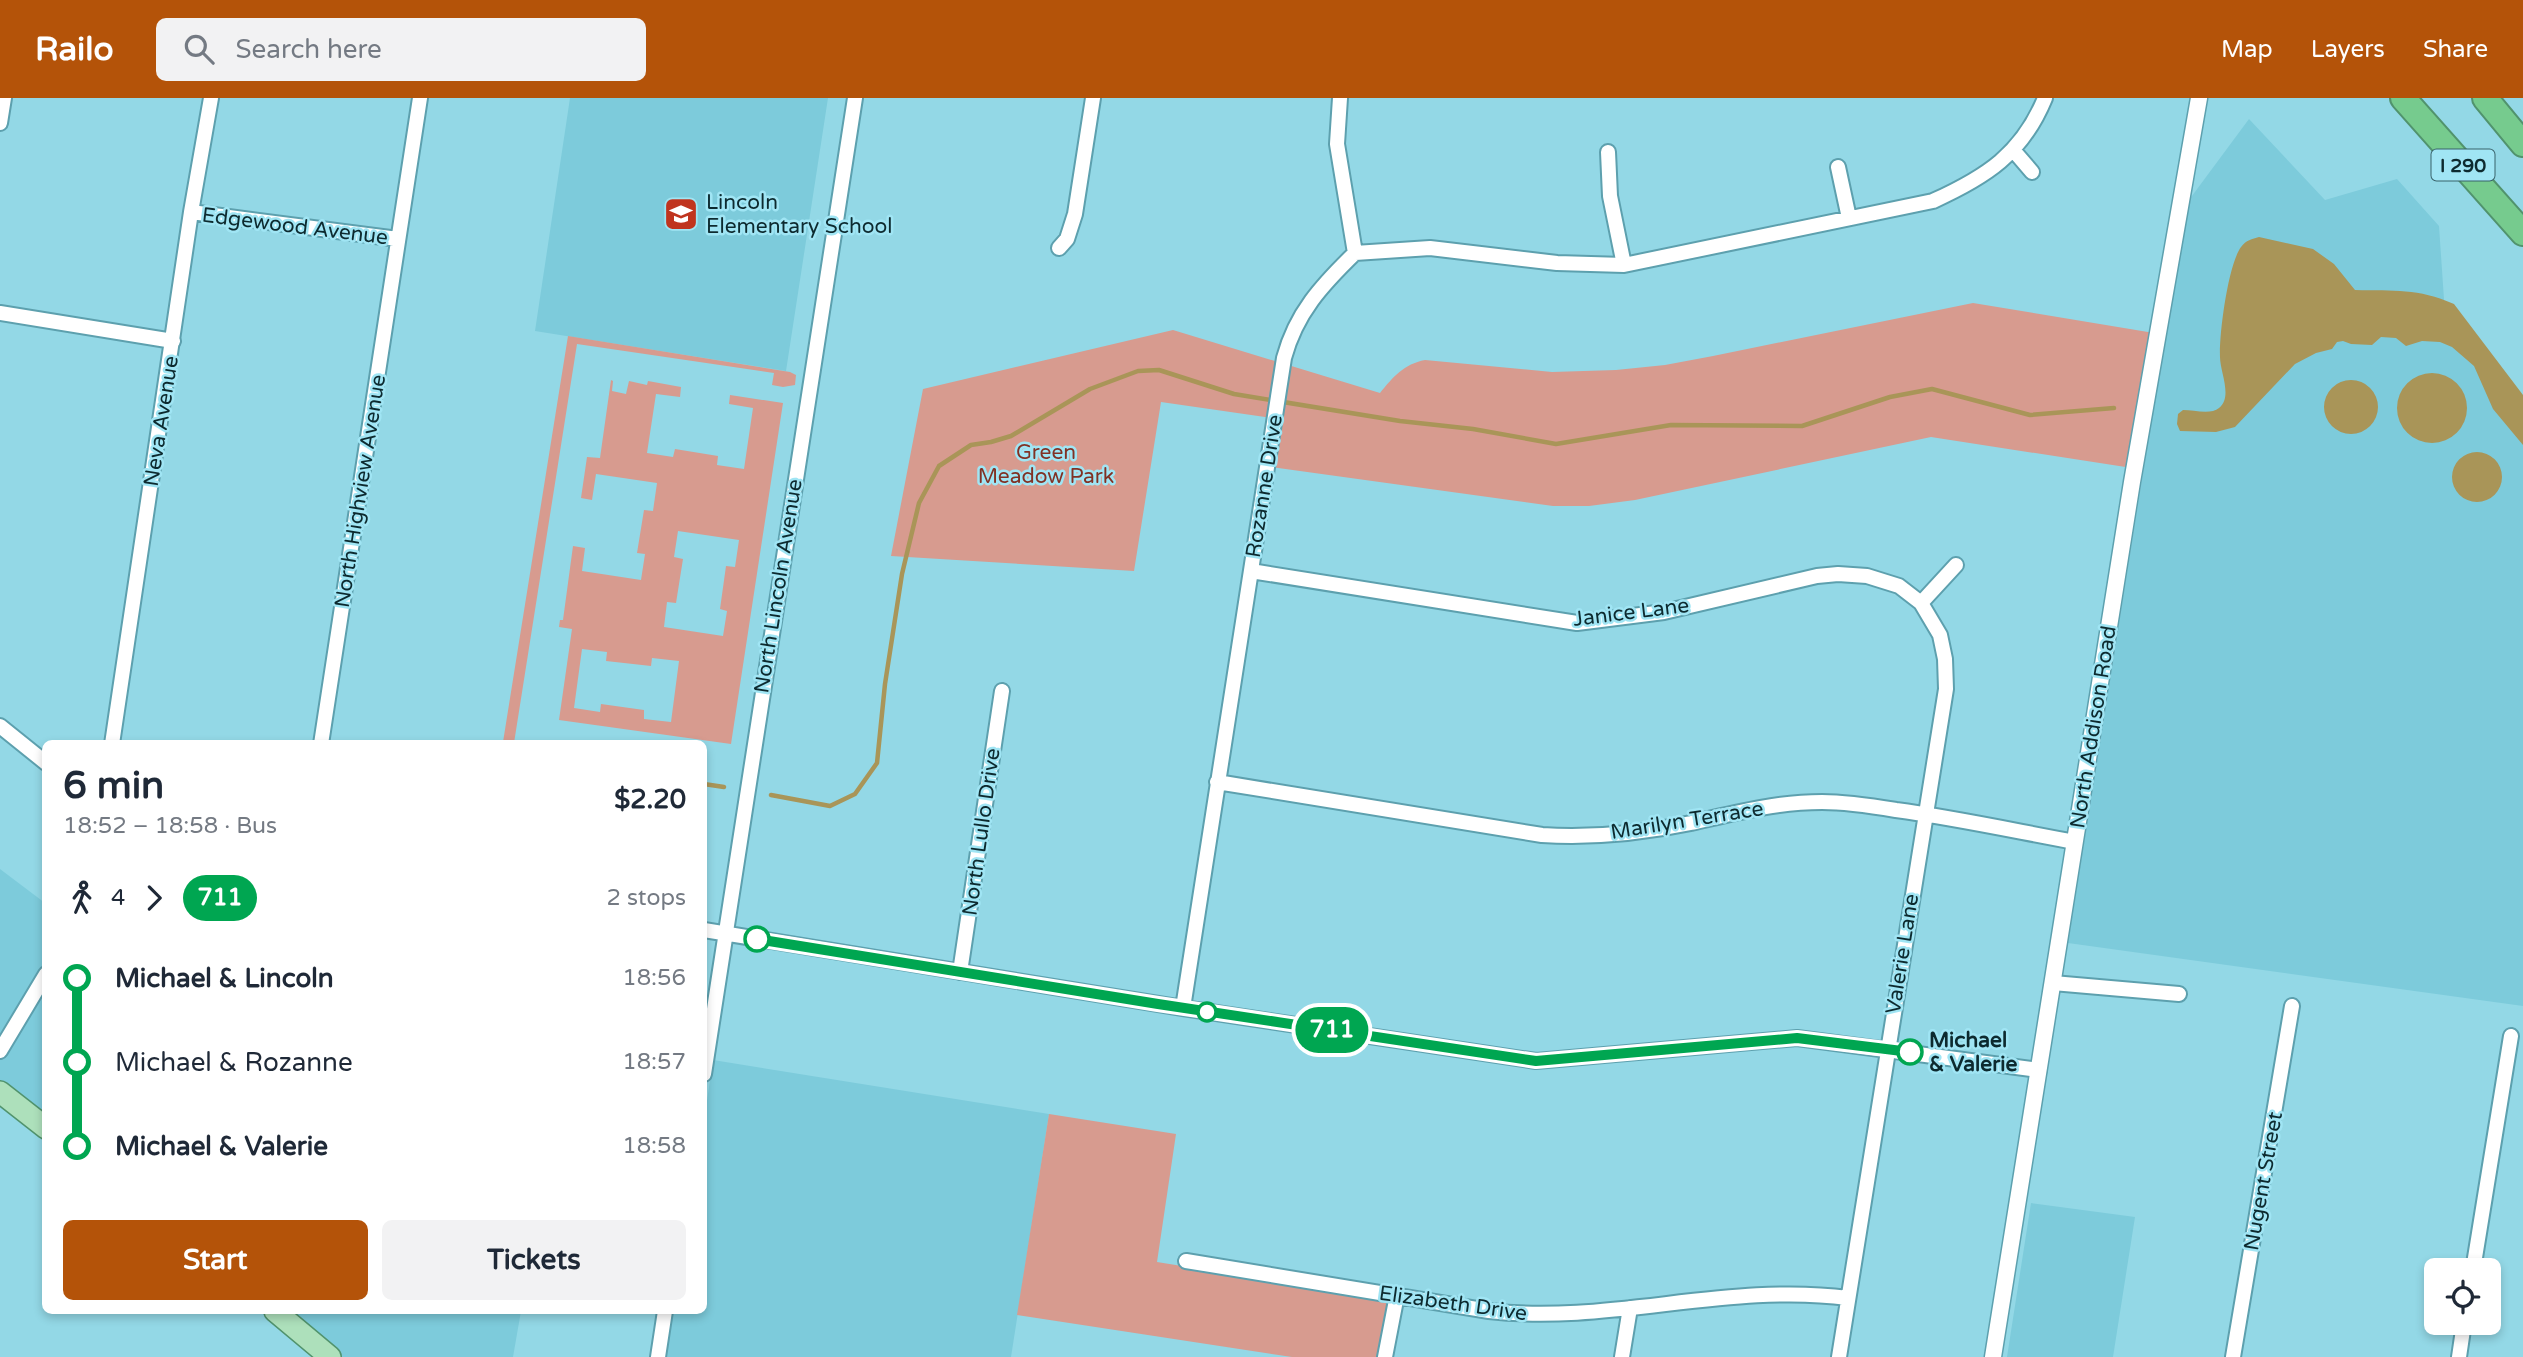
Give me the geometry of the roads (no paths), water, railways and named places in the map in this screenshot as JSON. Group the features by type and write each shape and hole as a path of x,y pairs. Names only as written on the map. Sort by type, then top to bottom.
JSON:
{"highway":[{"name":"I 290","path":"2403,98 2523,233"},
{"name":"I 290","path":"2484,98 2523,144"}],"main road":[{"path":"0,1092 42,1125"},
{"path":"279,1314 330,1357"}],"street":[{"path":"0,123 4,98"},
{"name":"Neva Avenue","path":"113,740 191,212 211,98"},
{"name":"North Highview Avenue","path":"322,740 420,98"},
{"name":"North Lincoln Avenue","path":"707,1055 753,743 855,98"},
{"path":"1059,248 1067,239 1075,214 1093,98"},
{"path":"1340,98 1337,144 1355,253 1430,248 1557,263 1623,265 1933,201 1993,169 2014,151 2036,120 2045,98"},
{"name":"North Addison Road","path":"1993,1357 2141,432 2199,98"},
{"path":"2014,151 2032,172"},
{"path":"1608,152 1609,196 1623,265"},
{"path":"1838,167 1849,218"},
{"name":"Edgewood Avenue","path":"191,212 398,239"},
{"name":"Rozanne Drive","path":"1183,1008 1278,393 1289,337 1300,314 1333,274 1355,253"},
{"path":"0,313 173,341"},
{"path":"1921,603 1956,565"},
{"name":"Janice Lane","path":"1251,571 1577,623 1664,612 1790,581 1838,574 1867,576 1899,586 1921,603 1940,635"},
{"name":"Valerie Lane","path":"1839,1357 1946,689 1945,659 1940,635"},
{"name":"North Lullo Drive","path":"960,972 1002,691"},
{"path":"0,726 42,760"},
{"name":"Marilyn Terrace","path":"1217,782 1542,835 1659,828 1726,813 1822,802 1858,804 1924,814 2075,842"},
{"path":"707,931 1183,1008 1536,1061 1797,1038 2039,1070"},
{"path":"0,1051 42,981"},
{"path":"2053,983 2179,994"},
{"name":"Nugent Street","path":"2233,1357 2292,1006"},
{"path":"2475,1258 2511,1036"},
{"name":"Elizabeth Drive","path":"1186,1261 1534,1316 1756,1297 1821,1294 1848,1298"},
{"path":"1385,1357 1397,1295"},
{"path":"1622,1357 1630,1308"},
{"path":"658,1357 665,1314"},
{"path":"2459,1357 2462,1335"}],"waterway":[{"path":"771,795 830,806 855,794 877,763 885,684 902,574 919,503 939,466 971,445 1011,436 1090,389 1138,371 1159,370 1234,394 1556,444 1671,425 1802,426 1890,397 1932,389 2030,415 2114,408"},
{"path":"707,784 724,787"}],"place":[{"name":"Lincoln Elementary School","path":"681,214"},
{"name":"Michael & Valerie","path":"1910,1052"}],"park label":[{"name":"Green Meadow Park","path":"1046,464"}]}
